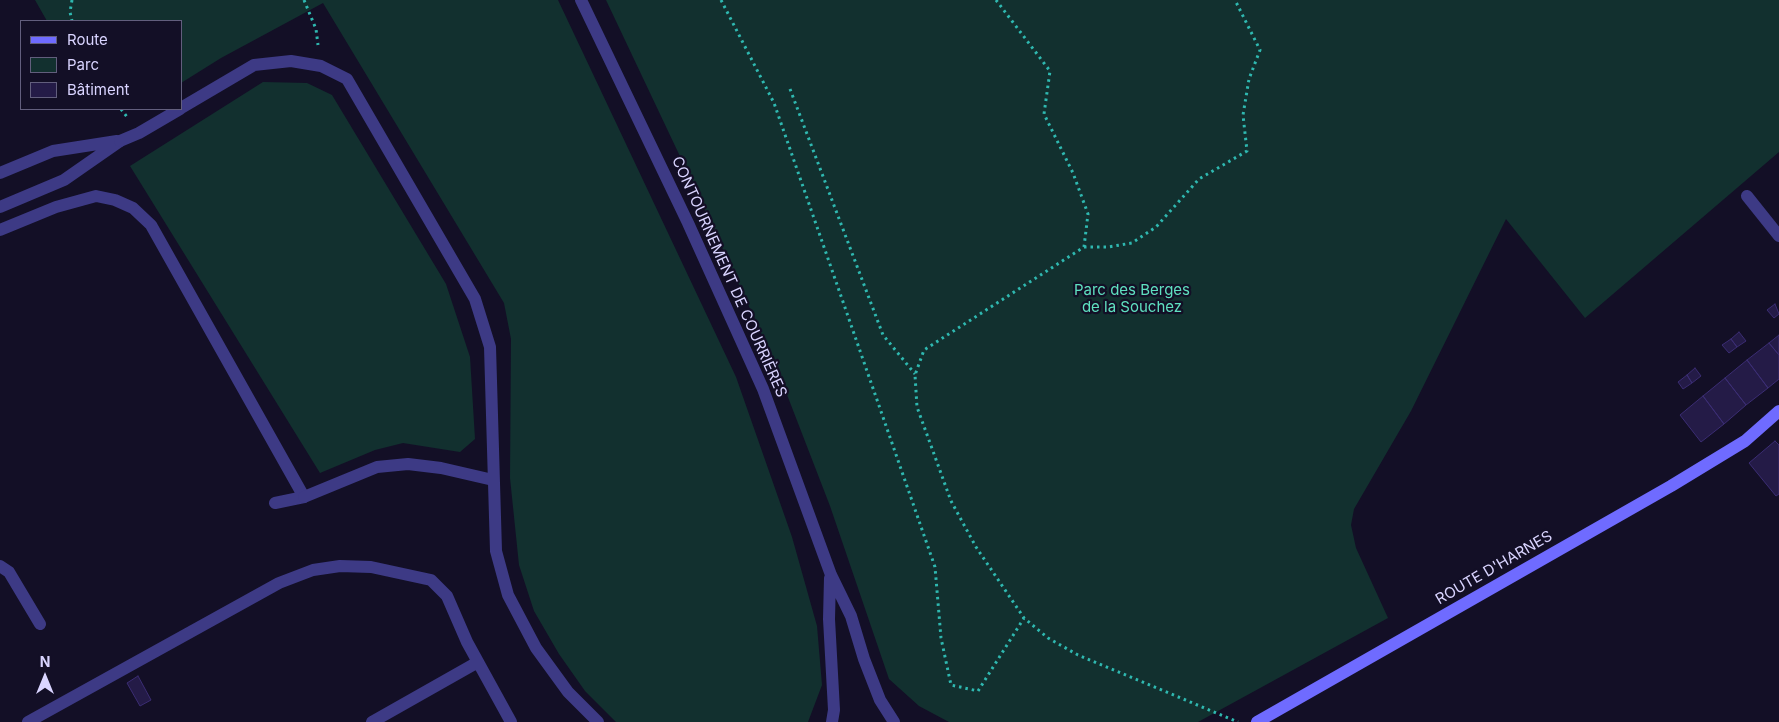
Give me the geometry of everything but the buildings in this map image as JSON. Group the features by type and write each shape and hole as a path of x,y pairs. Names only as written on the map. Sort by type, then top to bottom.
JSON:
{"main road":[{"name":"ROUTE D'HARNES","path":"1257,722 1671,486 1745,440 1779,411"}],"street":[{"name":"CONTOURNEMENT DE COURRIÈRES","path":"581,0 688,223 763,389 830,575 851,616 864,659 880,700 894,722"},
{"path":"182,107 254,65 291,61 320,66 347,79 475,299 490,346 496,551 508,595 541,655 568,692 598,722"},
{"path":"0,173 52,151 120,141 139,134 178,110"},
{"path":"0,207 64,180 120,141"},
{"path":"0,230 56,207 96,196 115,200 133,208 151,225 304,497"},
{"path":"1747,196 1779,236"},
{"path":"275,502 304,497 377,467 408,464 441,468 493,480"},
{"path":"0,566 9,572 40,624"},
{"path":"28,722 279,583 313,570 340,566 371,567 431,580 447,596 478,662 511,722"},
{"name":"CONTOURNEMENT DE COURRIÈRES","path":"830,575 829,619 834,710 832,722"},
{"path":"372,722 478,662"}],"path":[{"path":"72,0 70,12 72,20"},
{"path":"304,0 316,28 320,66"},
{"path":"721,0 774,103 934,567 941,638 951,686 978,690 1024,618"},
{"path":"996,0 1050,71 1044,114 1073,173 1088,214 1084,247"},
{"path":"1235,0 1260,50 1249,79 1243,115 1247,151 1199,179 1156,226 1132,243 1108,247 1084,247 924,350 915,375 917,407 951,501 976,547 1024,618 1048,638 1078,655 1238,722"},
{"path":"790,89 883,335 915,375"}],"green space":[{"path":"35,0 558,0 736,377 792,537 817,626 822,685 808,722 616,722 585,691 559,654 534,611 519,565 510,478 511,339 504,303 323,3 221,58 182,82 182,20 46,20"},
{"name":"Parc des Berges de la Souchez","path":"606,0 1779,0 1779,152 1585,318 1506,219 1411,411 1354,509 1351,525 1356,548 1388,618 1198,722 949,722 919,706 889,679 830,506 774,361"},
{"path":"263,82 307,83 332,95 446,284 470,357 475,439 460,452 403,443 375,450 320,473 130,166"}]}
